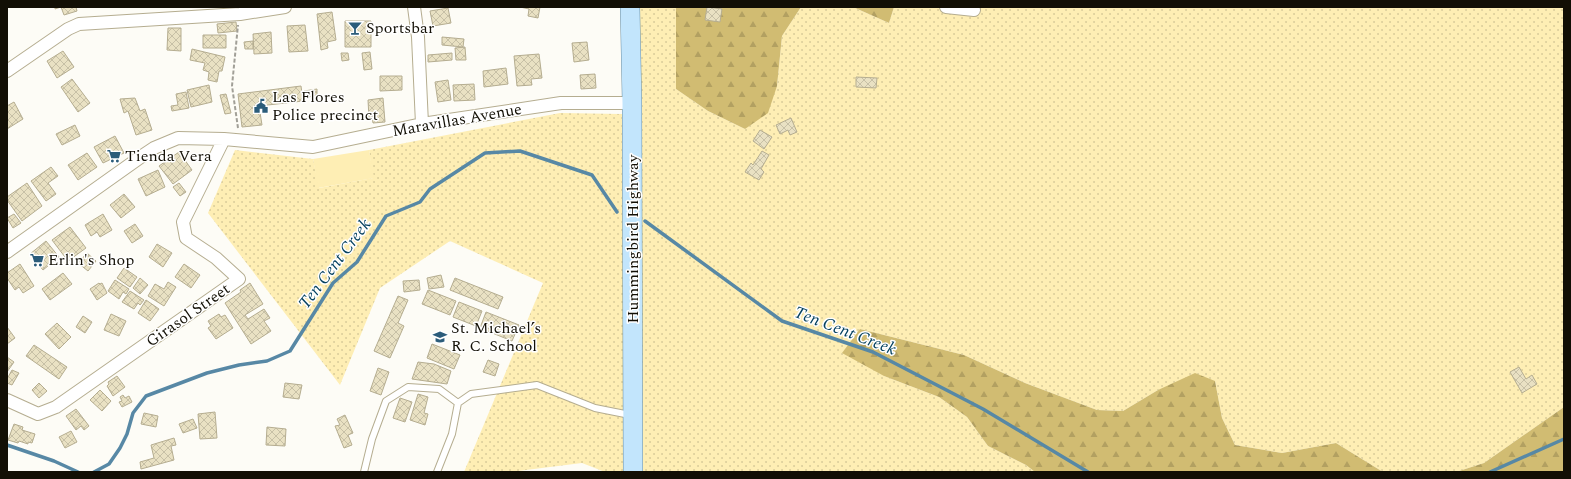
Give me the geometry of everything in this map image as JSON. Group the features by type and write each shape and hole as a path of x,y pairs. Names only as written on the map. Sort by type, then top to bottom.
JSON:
{"main road":[{"name":"Hummingbird Highway","path":"630,7 632,103 633,472"}],"street":[{"path":"7,71 68,29 78,24 240,14 285,7"},
{"path":"414,7 418,37 422,124"},
{"path":"946,7 974,10"},
{"name":"Maravillas Avenue","path":"7,252 154,148 178,138 224,138 313,147 422,124 561,103 632,103"},
{"name":"Girasol Street","path":"7,400 38,414 56,407 239,279 216,258 186,238 183,222 224,138"}],"lane":[{"path":"437,472 452,434 458,403 471,394 537,385 595,408 634,416"},
{"path":"364,472 372,439 386,400 408,387 439,389 458,403"}],"path":[{"path":"240,14 232,86 236,122 242,140"}],"shaded area":[{"path":"639,7 676,7 676,89 708,111 745,129 777,86 782,36 801,7 853,7 889,23 894,7 1564,7 1564,407 1484,463 1456,472 1383,472 1336,443 1282,453 1235,445 1222,418 1215,381 1158,390 1123,411 1097,410 1025,383 964,355 860,329 884,376 939,397 967,417 988,446 1026,465 1035,472 640,472"},
{"path":"560,113 622,114 624,472 605,472 582,463 510,472 464,472 543,283 450,241 380,288 340,385 208,213 235,150 313,159 319,188 373,178 369,150"},
{"path":"369,150 374,178 318,188 313,159"}],"green space":[{"path":"676,7 801,7 782,36 777,86 768,113 745,129 708,111 676,89"},
{"path":"853,7 894,7 889,23"},
{"path":"860,329 964,355 1025,383 1097,410 1123,411 1158,390 1195,373 1215,381 1222,418 1235,445 1282,453 1336,443 1383,472 1035,472 1026,465 988,446 967,417 939,397 884,376 842,353"},
{"path":"1564,407 1564,472 1456,472 1484,463"}],"building":[{"path":"61,7 76,7 77,11 64,15"},
{"path":"520,7 540,7 538,18 528,16 529,9"},
{"path":"707,7 722,9 720,22 705,20"},
{"path":"448,8 451,23 433,26 430,11"},
{"path":"332,12 336,40 327,42 328,48 321,50 317,14"},
{"path":"345,21 371,21 371,47 345,47"},
{"path":"236,22 237,31 218,33 217,24"},
{"path":"305,25 308,51 289,52 287,26"},
{"path":"168,28 181,28 181,51 167,50"},
{"path":"271,32 272,53 254,54 253,34"},
{"path":"203,35 226,35 226,48 203,48"},
{"path":"442,37 464,39 463,47 442,45"},
{"path":"253,41 253,49 245,49 244,42"},
{"path":"587,42 589,60 574,62 572,43"},
{"path":"465,47 466,60 456,60 455,48"},
{"path":"192,49 225,57 222,71 219,71 217,82 208,80 209,72 203,70 205,63 190,60"},
{"path":"63,51 74,67 57,78 47,61"},
{"path":"370,52 372,69 364,70 362,53"},
{"path":"341,53 348,53 349,60 342,61"},
{"path":"452,53 452,60 428,62 428,55"},
{"path":"539,54 542,78 531,79 532,85 517,86 514,56"},
{"path":"506,68 508,84 484,87 483,71"},
{"path":"595,74 596,88 581,89 580,75"},
{"path":"380,76 402,76 402,90 380,91"},
{"path":"856,77 877,78 876,88 856,87"},
{"path":"72,79 90,103 78,112 61,87"},
{"path":"448,80 451,100 438,102 435,82"},
{"path":"474,84 475,100 454,101 453,85"},
{"path":"209,85 212,102 191,107 187,90"},
{"path":"301,86 303,101 259,106 262,125 242,127 238,94"},
{"path":"317,89 317,95 305,98 304,91"},
{"path":"186,92 189,108 172,111 171,106 178,105 176,94"},
{"path":"226,94 231,113 225,114 220,95"},
{"path":"135,98 140,111 145,109 152,130 136,135 128,111 124,113 120,99"},
{"path":"383,98 385,122 373,123 372,117 369,118 368,100"},
{"path":"14,102 23,119 7,129 7,106"},
{"path":"791,118 797,132 790,135 788,130 780,134 776,125"},
{"path":"75,125 80,136 62,145 56,134"},
{"path":"760,130 772,137 764,149 753,141"},
{"path":"115,136 124,153 103,163 94,147"},
{"path":"762,151 769,155 761,169 764,172 759,180 745,172 751,163 753,165"},
{"path":"179,152 192,170 173,184 159,166"},
{"path":"87,153 97,167 78,180 68,165"},
{"path":"51,167 58,176 48,183 56,194 46,201 31,181"},
{"path":"158,170 165,187 146,196 138,179"},
{"path":"27,183 42,206 22,221 7,200 7,197"},
{"path":"179,183 186,192 180,196 173,187"},
{"path":"124,194 135,207 121,218 110,205"},
{"path":"14,214 21,223 13,228 7,218"},
{"path":"103,214 112,230 100,237 97,232 91,236 85,225"},
{"path":"135,224 143,236 132,243 124,231"},
{"path":"70,227 86,248 68,261 52,240"},
{"path":"46,241 59,257 43,270 30,254"},
{"path":"157,244 172,253 163,267 149,257"},
{"path":"87,253 96,261 88,271 78,263"},
{"path":"20,264 34,286 23,293 19,287 15,290 7,278 7,273"},
{"path":"184,264 200,275 191,288 175,277"},
{"path":"124,268 137,277 130,287 117,278"},
{"path":"63,273 72,284 50,300 42,289"},
{"path":"441,275 444,287 429,289 427,278"},
{"path":"140,278 148,285 140,294 133,288"},
{"path":"455,278 503,297 498,309 450,290"},
{"path":"115,280 129,289 126,294 123,292 119,299 108,291"},
{"path":"419,280 420,290 404,292 403,281"},
{"path":"168,282 176,287 164,306 148,296 155,284 164,289"},
{"path":"99,283 102,283 107,293 97,300 90,289"},
{"path":"250,283 263,304 245,315 248,319 264,309 270,318 264,321 271,331 251,344 225,303 241,292 240,290"},
{"path":"428,290 456,301 450,315 422,304"},
{"path":"130,291 144,300 140,305 138,303 134,309 122,302"},
{"path":"398,296 408,300 398,323 404,326 390,358 374,351"},
{"path":"146,300 159,309 150,321 138,313"},
{"path":"459,302 482,311 476,326 453,317"},
{"path":"486,312 519,325 512,341 480,328"},
{"path":"111,314 126,321 119,336 104,330"},
{"path":"219,314 221,317 225,315 233,328 216,339 208,328 211,326 208,321"},
{"path":"83,316 92,322 85,333 76,327"},
{"path":"57,323 71,337 59,349 45,334"},
{"path":"7,327 15,338 7,344"},
{"path":"432,344 460,355 454,369 427,358"},
{"path":"34,345 67,367 59,379 26,356"},
{"path":"7,357 14,362 7,372"},
{"path":"488,360 499,364 495,376 483,372"},
{"path":"418,362 434,364 451,371 447,384 412,379"},
{"path":"1519,367 1526,379 1532,375 1537,384 1522,393 1510,372"},
{"path":"378,368 389,372 381,395 370,391"},
{"path":"12,370 19,373 12,385 7,383 7,379"},
{"path":"117,376 125,387 113,396 107,386 109,384 108,382"},
{"path":"39,383 47,391 39,398 32,390"},
{"path":"285,383 302,385 299,399 283,397"},
{"path":"100,390 111,401 102,411 90,400"},
{"path":"418,394 428,397 424,413 428,414 425,425 410,420"},
{"path":"123,395 125,398 129,396 132,402 122,407 119,402 122,401 120,397"},
{"path":"400,398 412,402 405,422 393,418"},
{"path":"76,409 89,426 84,430 81,426 76,430 66,416"},
{"path":"215,412 217,438 200,439 198,414"},
{"path":"144,413 158,416 156,427 141,424"},
{"path":"345,415 353,433 348,435 352,445 344,448 335,426 340,425 337,419"},
{"path":"193,419 197,428 183,433 179,424"},
{"path":"14,424 23,427 22,430 35,434 32,443 28,442 28,444 19,441 18,443 8,440"},
{"path":"267,427 286,429 285,446 266,445"},
{"path":"71,431 77,442 65,448 59,437"},
{"path":"174,438 176,445 171,446 174,460 141,469 140,462 154,458 151,445"}],"waterway":[{"name":"Ten Cent Creek","path":"94,472 109,464 120,448 127,434 133,413 146,396 207,373 239,365 267,361 290,351 333,283 357,262 386,216 420,202 430,189 485,153 520,151 592,175 617,212"},
{"name":"Ten Cent Creek","path":"645,221 782,321 873,352 983,409 1088,472"},
{"name":"Ten Cent Creek","path":"1490,472 1564,439"},
{"name":"Ten Cent Creek","path":"7,445 54,461 78,472"}],"place":[{"name":"Sportsbar","path":"355,28"},
{"name":"Las Flores Police precinct","path":"261,106"},
{"name":"Tienda Vera","path":"114,156"},
{"name":"Erlin's Shop","path":"37,260"},
{"name":"St. Michael’s R. C. School","path":"440,337"}]}
